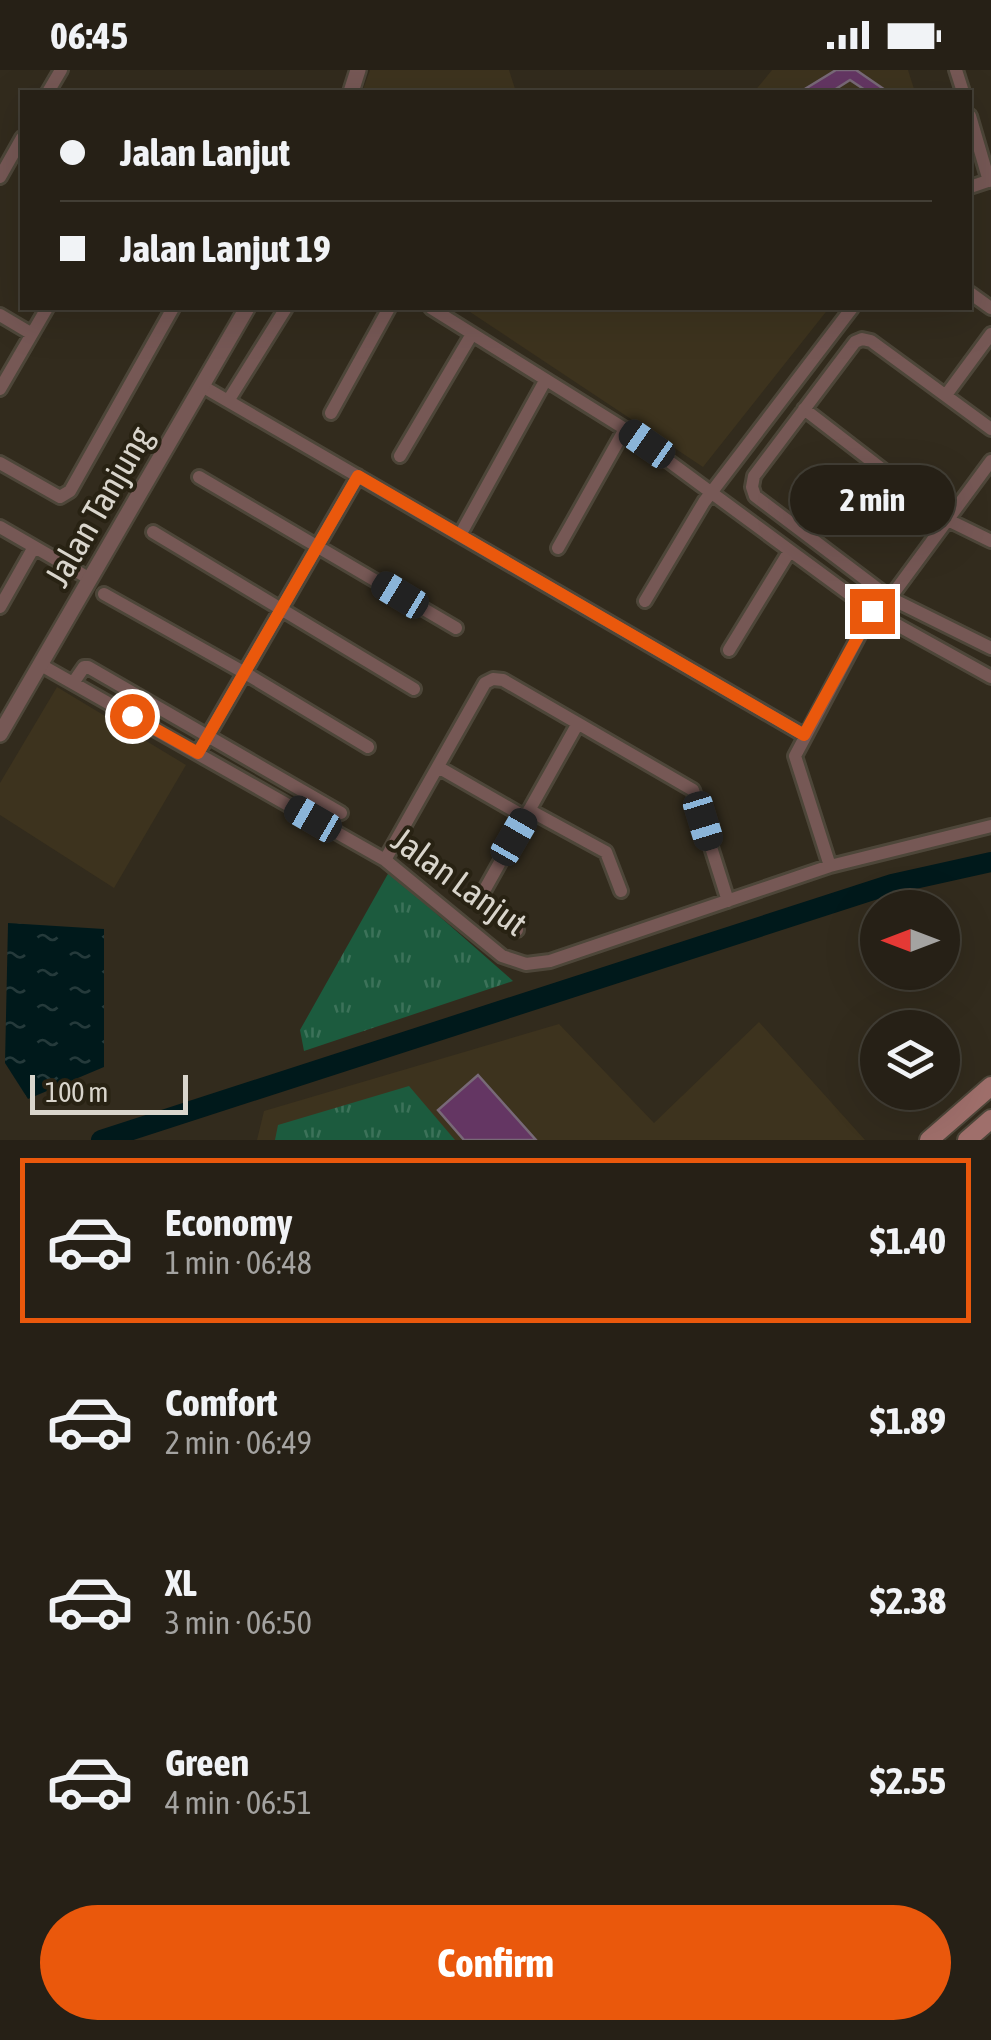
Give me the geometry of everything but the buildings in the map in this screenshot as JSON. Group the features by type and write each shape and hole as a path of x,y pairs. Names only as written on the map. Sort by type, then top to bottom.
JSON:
{"main road":[{"path":"930,1140 991,1086"},
{"path":"968,1140 991,1119"}],"street":[{"path":"972,122 990,181"},
{"path":"0,178 20,142"},
{"path":"0,389 47,310"},
{"path":"0,464 47,492 60,497 70,491 172,310"},
{"name":"Jalan Tanjung","path":"0,734 247,310"},
{"path":"228,401 285,310"},
{"path":"332,413 388,310"},
{"path":"434,310 626,429 872,611 991,676"},
{"path":"644,601 712,492 850,310"},
{"path":"0,314 32,334"},
{"path":"400,456 472,334"},
{"path":"946,395 991,334"},
{"path":"991,429 870,341 857,340 754,476 754,494 890,598 991,648"},
{"path":"460,535 545,381"},
{"path":"202,386 804,735"},
{"path":"804,409 948,520 991,541"},
{"path":"558,548 626,429"},
{"path":"890,598 991,461"},
{"path":"198,753 358,476"},
{"path":"199,477 456,628"},
{"path":"0,527 90,579"},
{"path":"153,532 414,689"},
{"path":"0,607 34,547"},
{"path":"729,650 789,552"},
{"path":"104,594 245,672 368,747"},
{"path":"830,866 795,764 796,748 872,611"},
{"name":"Jalan Lanjut","path":"41,666 385,860 502,956 526,964 550,961 830,866 991,826"},
{"path":"73,684 88,666 341,813"},
{"path":"385,860 485,683 493,678 503,680 694,790 728,901"},
{"path":"516,930 483,906 480,898 576,725"},
{"path":"438,766 606,852 620,891"}],"shaded area":[{"path":"370,70 509,70 515,90 363,90"},
{"path":"772,70 908,70 914,90 756,90"},
{"path":"467,310 827,310 703,467"},
{"path":"57,687 186,765 114,888 0,815 0,783"},
{"path":"759,1022 865,1140 257,1140 264,1111 559,1024 654,1123"}],"green space":[{"path":"389,872 513,981 304,1051 300,1030"},
{"path":"409,1086 455,1140 275,1140 278,1125"}],"water":[{"path":"8,923 104,929 104,1067 28,1099 5,1063"}],"waterway":[{"path":"101,1140 892,884 991,862"}],"route":[{"path":"132,716 198,753 358,476 804,735 872,611"}]}
